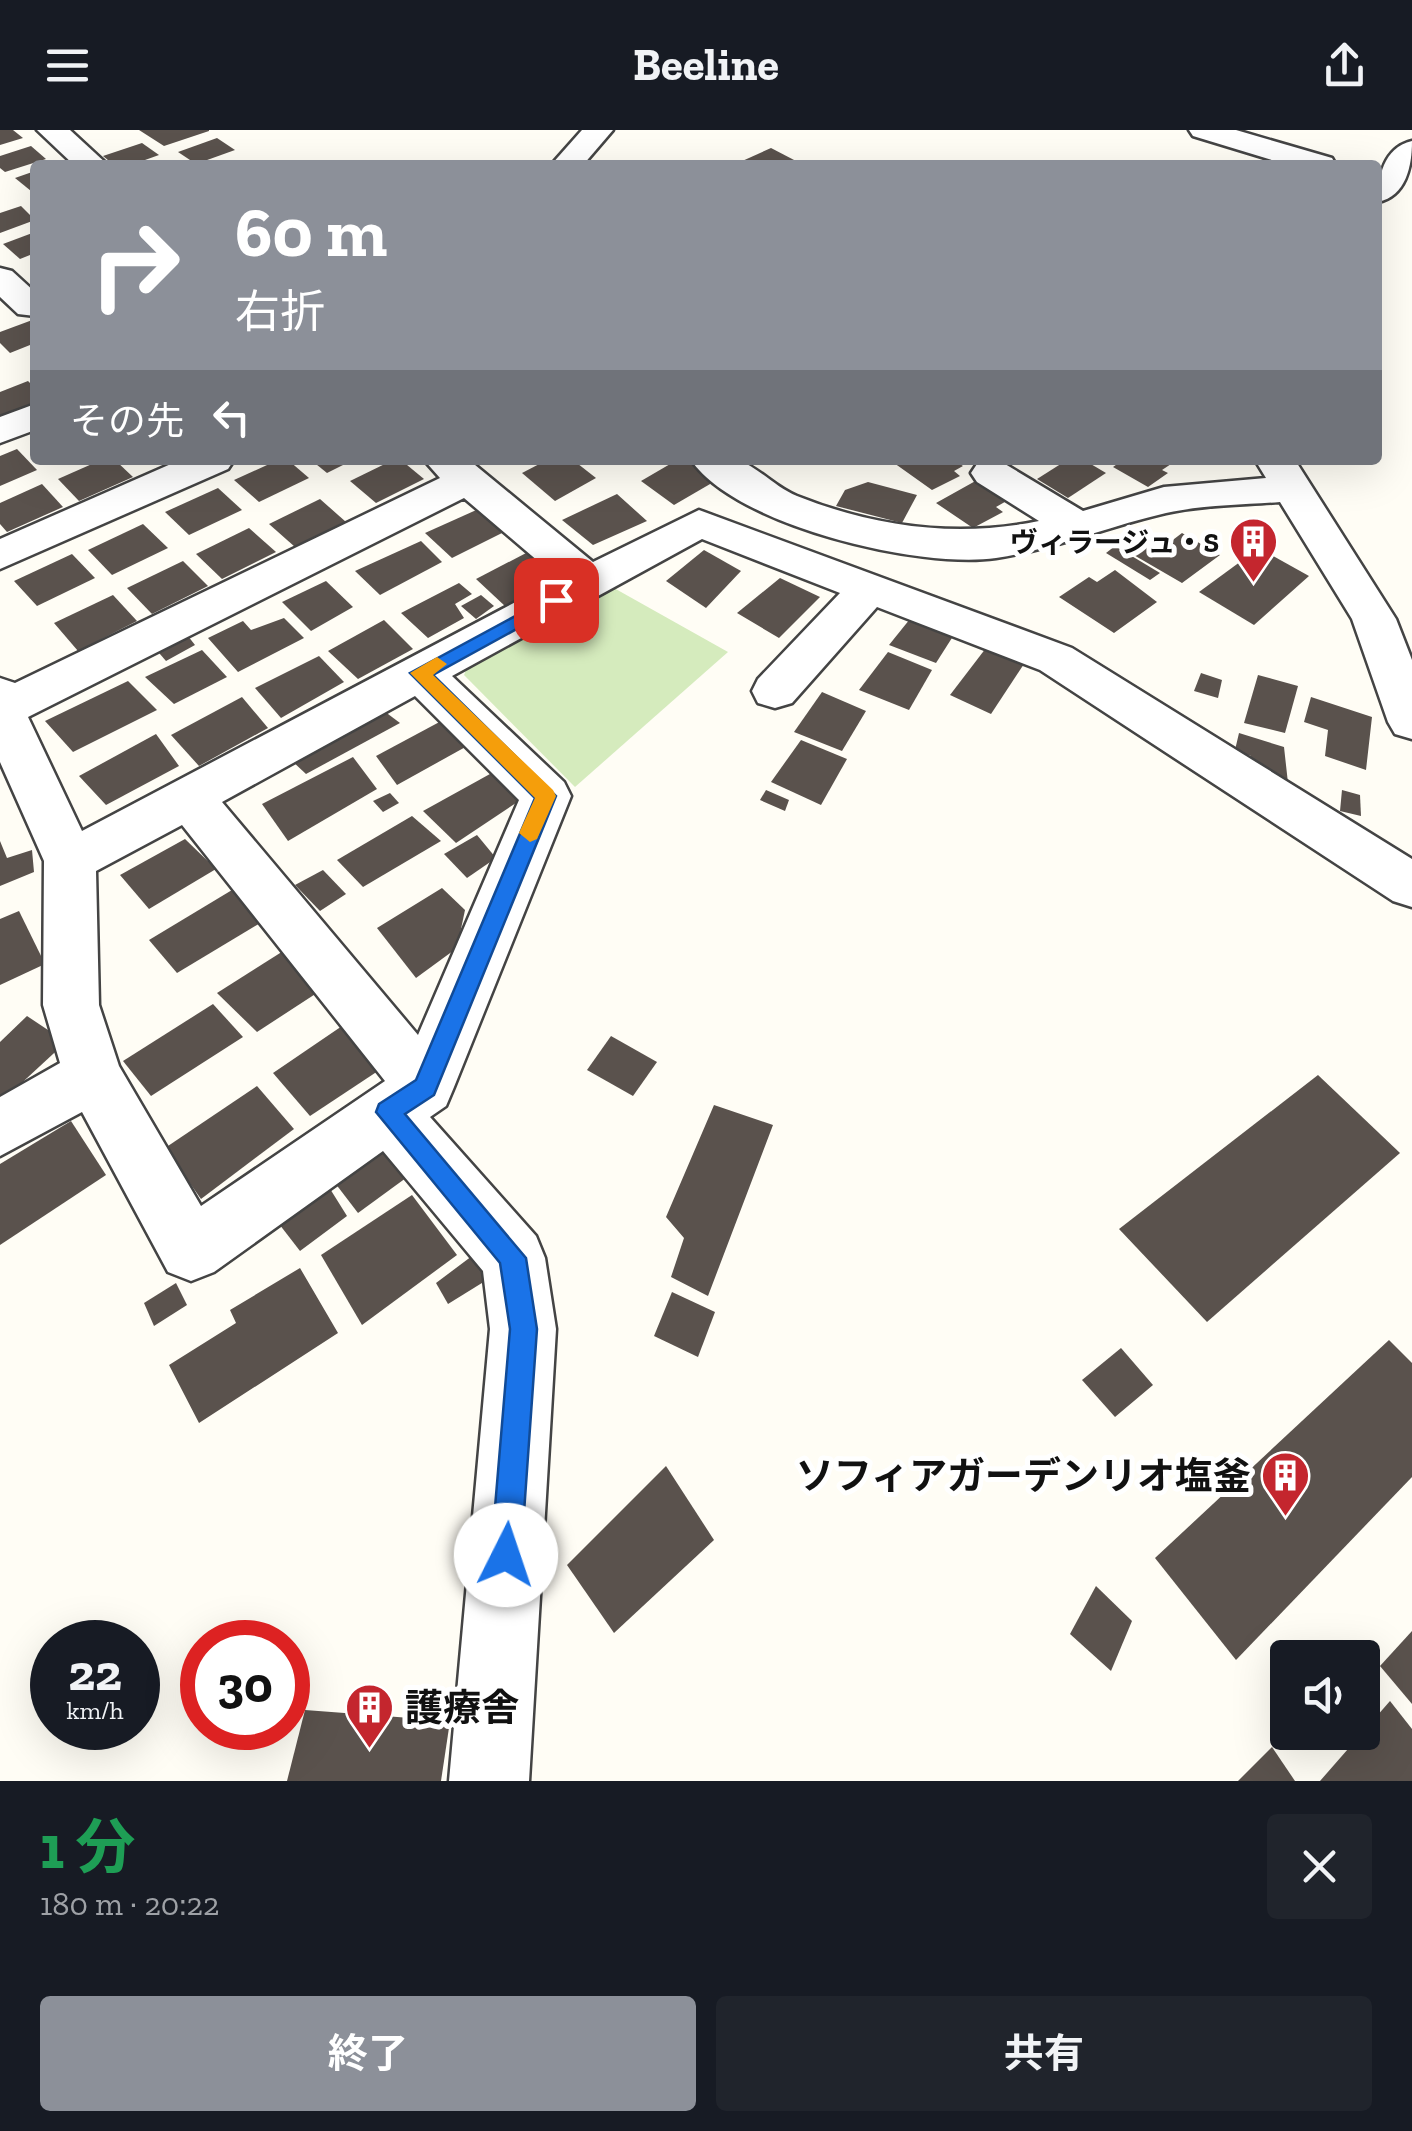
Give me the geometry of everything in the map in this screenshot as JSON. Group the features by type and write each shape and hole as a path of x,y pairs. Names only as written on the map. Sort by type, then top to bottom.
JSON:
{"street":[{"path":"52,130 87,160"},
{"path":"571,160 598,130"},
{"path":"1204,130 1304,160"},
{"path":"1382,184 1412,150"},
{"path":"0,278 22,310"},
{"path":"0,431 30,418"},
{"path":"0,555 203,465"},
{"path":"718,465 764,498 831,525 914,541 992,545 1078,527 1164,500 1284,474 1374,619 1410,708"},
{"path":"420,673 546,796 407,1099 191,1250 92,1075 70,1005 70,861 1,703 456,470 590,582"},
{"path":"992,473 1078,527"},
{"path":"70,861 699,523 1056,659 1412,886"},
{"path":"775,691 872,586"},
{"path":"189,798 407,1099 513,1258 523,1329 489,1781"},
{"path":"0,1128 92,1075"}],"green space":[{"path":"605,583 728,652 575,787 464,675 472,656"}],"building":[{"path":"0,130 13,130 23,138 0,145"},
{"path":"139,130 209,130 209,131 164,146"},
{"path":"217,138 235,150 207,160 190,160 178,152"},
{"path":"142,143 159,155 145,160 108,160 103,156"},
{"path":"31,146 46,159 30,160 30,164 5,172 0,168 0,156"},
{"path":"771,148 794,160 744,160"},
{"path":"30,173 30,190 15,178"},
{"path":"21,206 30,215 30,222 0,233 0,213"},
{"path":"30,234 30,255 20,259 3,244"},
{"path":"30,321 30,345 10,353 0,343 0,332"},
{"path":"28,381 30,407 0,419 0,392"},
{"path":"17,449 37,470 0,486 0,456"},
{"path":"90,465 120,465 133,477 79,501 58,479"},
{"path":"267,465 294,465 309,478 259,502 234,480"},
{"path":"317,465 343,465 327,473"},
{"path":"383,465 407,465 424,479 376,503 350,481"},
{"path":"537,465 579,465 596,478 555,501 522,473"},
{"path":"668,465 698,465 717,480 674,505 641,481"},
{"path":"897,465 963,466 954,471 960,476 932,490"},
{"path":"1059,465 1092,465 1106,473 1068,498 1037,479"},
{"path":"1170,465 1162,470 1168,473 1148,487 1113,467"},
{"path":"979,479 1010,499 996,507 1003,512 973,528 936,503"},
{"path":"868,482 917,495 902,523 836,506 845,490"},
{"path":"42,484 63,507 7,532 0,524 0,503"},
{"path":"218,488 242,510 189,535 165,512"},
{"path":"617,494 647,521 593,545 562,520"},
{"path":"320,499 346,522 295,547 269,524"},
{"path":"483,507 508,530 452,558 425,533"},
{"path":"143,524 168,548 112,575 88,550"},
{"path":"249,528 276,552 222,579 196,554"},
{"path":"1182,533 1220,555 1182,583 1132,554 1149,542 1161,549"},
{"path":"421,541 442,562 380,595 355,571"},
{"path":"1115,546 1160,573 1150,580 1106,553"},
{"name":"ヴィラージュ・S","path":"1259,548 1309,576 1254,625 1199,592"},
{"path":"704,550 741,571 706,608 666,581"},
{"path":"528,552 557,577 506,607 476,579"},
{"path":"72,554 95,578 37,606 14,581"},
{"path":"183,561 208,586 152,614 127,588"},
{"path":"1115,570 1157,602 1114,633 1059,597 1089,577 1097,582"},
{"path":"780,578 820,597 779,638 737,613"},
{"path":"326,581 353,607 311,631 282,602"},
{"path":"459,583 472,594 455,604 464,618 428,638 401,613"},
{"path":"113,595 137,621 78,651 54,623"},
{"path":"481,595 494,606 476,619 461,606"},
{"path":"914,614 957,630 936,663 889,645"},
{"path":"284,618 304,638 238,672 208,638 243,621 251,630"},
{"path":"384,620 413,649 358,679 328,651"},
{"path":"184,631 195,645 166,661 153,646"},
{"path":"986,648 1024,664 991,714 950,695"},
{"path":"202,650 227,677 174,704 145,677"},
{"path":"888,652 932,670 909,710 859,690"},
{"path":"319,656 344,682 281,718 255,688"},
{"path":"1201,673 1222,680 1218,698 1194,691"},
{"path":"1258,675 1298,686 1285,733 1244,723"},
{"path":"128,681 157,710 73,752 45,721"},
{"path":"822,692 866,711 842,751 794,732"},
{"path":"242,697 268,728 199,766 171,735"},
{"path":"1311,697 1372,717 1366,770 1325,756 1328,730 1304,722"},
{"path":"380,708 400,723 306,774 291,760"},
{"path":"445,719 469,745 397,785 376,756"},
{"path":"1239,733 1284,747 1288,783 1248,769 1251,756 1235,750"},
{"path":"156,734 179,766 106,805 79,776"},
{"path":"801,740 847,759 821,805 771,782"},
{"path":"353,757 377,789 288,841 262,804"},
{"path":"499,769 525,797 456,843 423,811"},
{"path":"766,790 789,800 785,811 760,800"},
{"path":"1342,790 1360,795 1361,816 1340,811"},
{"path":"390,793 399,803 383,812 373,801"},
{"path":"412,816 441,841 363,887 337,860"},
{"path":"477,835 496,858 467,878 444,854"},
{"path":"185,839 216,869 149,909 120,875"},
{"path":"0,841 7,858 32,850 34,872 0,886"},
{"path":"323,870 346,894 320,911 295,885"},
{"path":"237,887 267,919 177,973 149,940"},
{"path":"442,888 465,910 457,948 416,978 377,928"},
{"path":"19,911 45,964 0,985 0,919"},
{"path":"288,948 323,989 257,1032 217,993"},
{"path":"213,1004 243,1037 151,1096 123,1061"},
{"path":"27,1016 66,1042 0,1103 0,1042"},
{"path":"345,1024 381,1069 310,1116 273,1073"},
{"path":"611,1036 657,1062 633,1096 587,1070"},
{"path":"1318,1075 1400,1153 1207,1322 1119,1229"},
{"path":"257,1086 294,1129 201,1199 165,1148"},
{"path":"714,1105 773,1125 708,1296 671,1277 684,1238 666,1217"},
{"path":"71,1121 106,1175 0,1245 0,1164"},
{"path":"386,1147 410,1175 358,1213 335,1183"},
{"path":"327,1184 347,1216 300,1251 276,1220"},
{"path":"412,1195 457,1255 362,1325 321,1255"},
{"path":"472,1256 490,1278 448,1304 436,1283"},
{"path":"300,1268 338,1333 199,1423 169,1365 236,1323 230,1310"},
{"path":"176,1283 187,1305 154,1326 144,1303"},
{"path":"672,1292 715,1312 698,1357 654,1336"},
{"name":"ソフィアガーデンリオ塩釜","path":"1389,1340 1412,1363 1412,1477 1236,1660 1155,1558"},
{"path":"1121,1348 1153,1385 1115,1417 1082,1380"},
{"path":"666,1466 714,1540 614,1633 567,1565"},
{"path":"1096,1586 1132,1621 1111,1671 1070,1634"},
{"path":"1412,1631 1412,1704 1380,1666"},
{"path":"1390,1701 1412,1729 1412,1781 1320,1781 1347,1750 1380,1750 1380,1712"},
{"name":"護療舎","path":"310,1710 450,1721 441,1781 287,1781 295,1750 310,1750"},
{"path":"1270,1749 1295,1781 1238,1781"}],"slow traffic":[{"path":"437,664 420,673 546,796 530,833"}],"place":[{"name":"ヴィラージュ・S","path":"1254,584"},
{"name":"ソフィアガーデンリオ塩釜","path":"1286,1518"},
{"name":"護療舎","path":"370,1750"}],"route":[{"path":"506,1555 523,1329 513,1258 388,1112 425,1087 546,796 420,673 556,600"}]}
